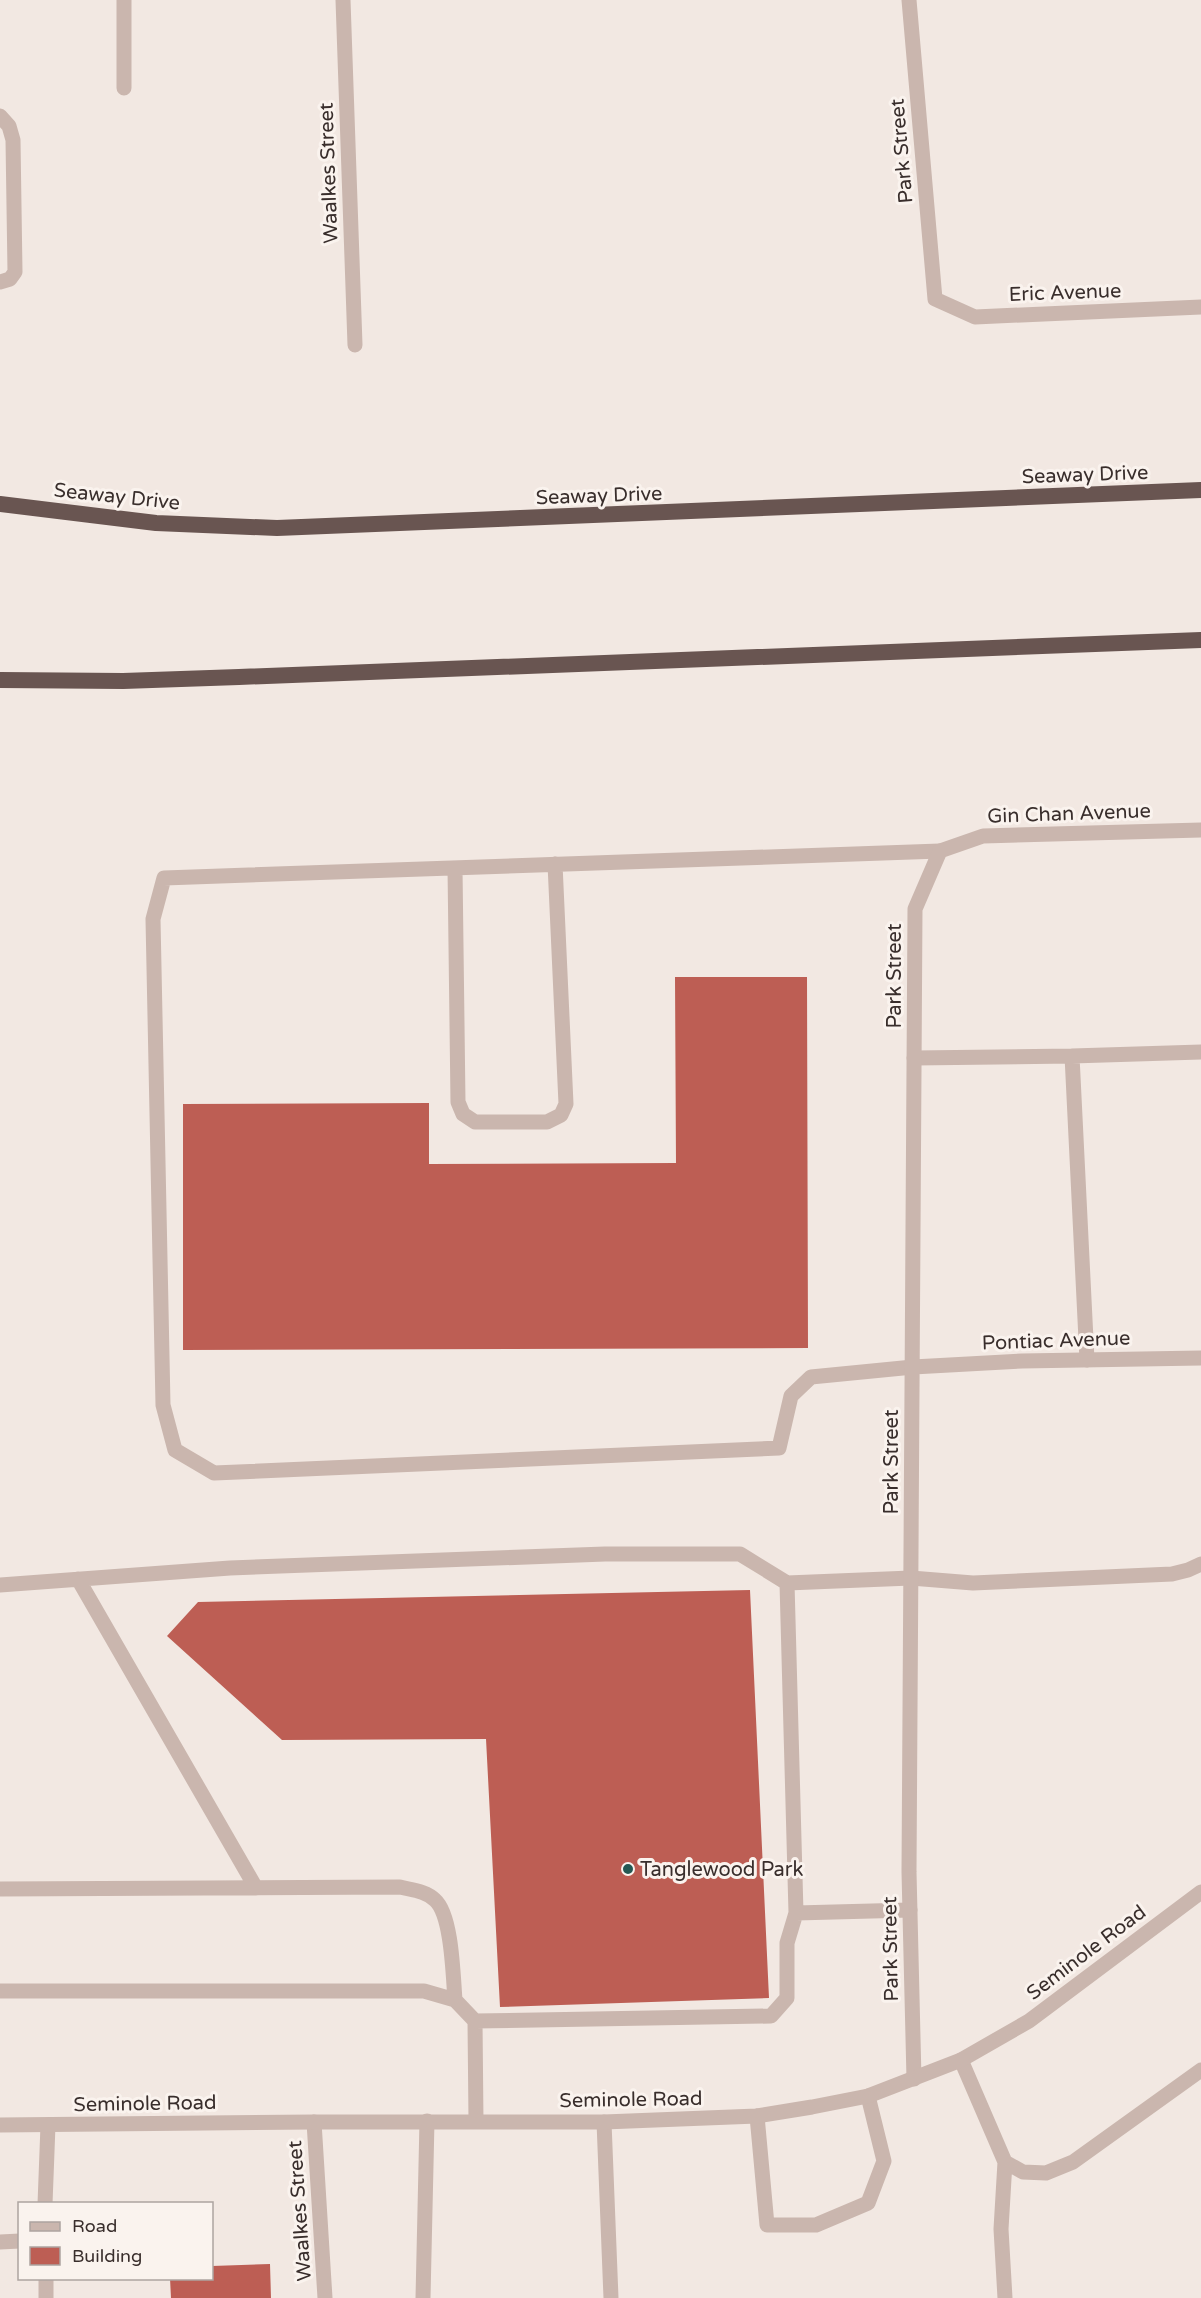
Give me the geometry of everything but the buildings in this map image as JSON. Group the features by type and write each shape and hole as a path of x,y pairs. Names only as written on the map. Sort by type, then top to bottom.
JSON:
{"highway":[{"name":"Seaway Drive","path":"0,504 156,524 277,528 1201,490"},
{"path":"0,680 123,681 1201,640"}],"street":[{"path":"124,0 124,88"},
{"name":"Waalkes Street","path":"343,0 355,345"},
{"name":"Park Street","path":"909,0 935,299"},
{"path":"0,116 9,126 13,140 15,272 10,279 0,282"},
{"name":"Eric Avenue","path":"935,299 975,316 1201,307"},
{"name":"Gin Chan Avenue","path":"455,868 940,851 983,836 1201,830"},
{"name":"Park Street","path":"914,2079 910,1910 915,909 940,851"},
{"path":"455,868 458,1102 463,1114 475,1122 547,1122 561,1115 566,1104 555,864"},
{"name":"Pontiac Avenue","path":"455,868 164,878 153,919 163,1405 175,1450 214,1473 779,1448 791,1396 811,1377 913,1367 1201,1358"},
{"path":"914,1058 1201,1052"},
{"path":"1072,1056 1087,1360"},
{"path":"0,1585 230,1568 616,1554 740,1554 787,1583 911,1578 973,1583 1161,1574 1188,1570 1201,1564"},
{"path":"78,1579 256,1888"},
{"path":"475,2021 771,2016 787,1998 787,1943 796,1913 787,1583"},
{"path":"0,1889 400,1887 422,1892 436,1900 446,1916 455,2000"},
{"name":"Seminole Road","path":"0,2125 427,2121 604,2122 757,2116 868,2096 961,2060 1029,2021 1201,1892"},
{"path":"796,1913 910,1910"},
{"path":"0,1991 424,1991 455,2000 475,2021 476,2121"},
{"path":"961,2060 1005,2162 1001,2229 1005,2298"},
{"path":"1005,2162 1023,2172 1046,2173 1073,2162 1201,2070"},
{"path":"757,2116 767,2225 816,2225 868,2203 884,2161 868,2096"},
{"path":"423,2298 427,2121"},
{"name":"Waalkes Street","path":"314,2122 325,2298"},
{"path":"604,2122 611,2298"},
{"path":"45,2202 48,2125"},
{"path":"0,2242 18,2241"},
{"path":"46,2280 46,2298"}],"place":[{"name":"Tanglewood Park","path":"628,1869"}]}
